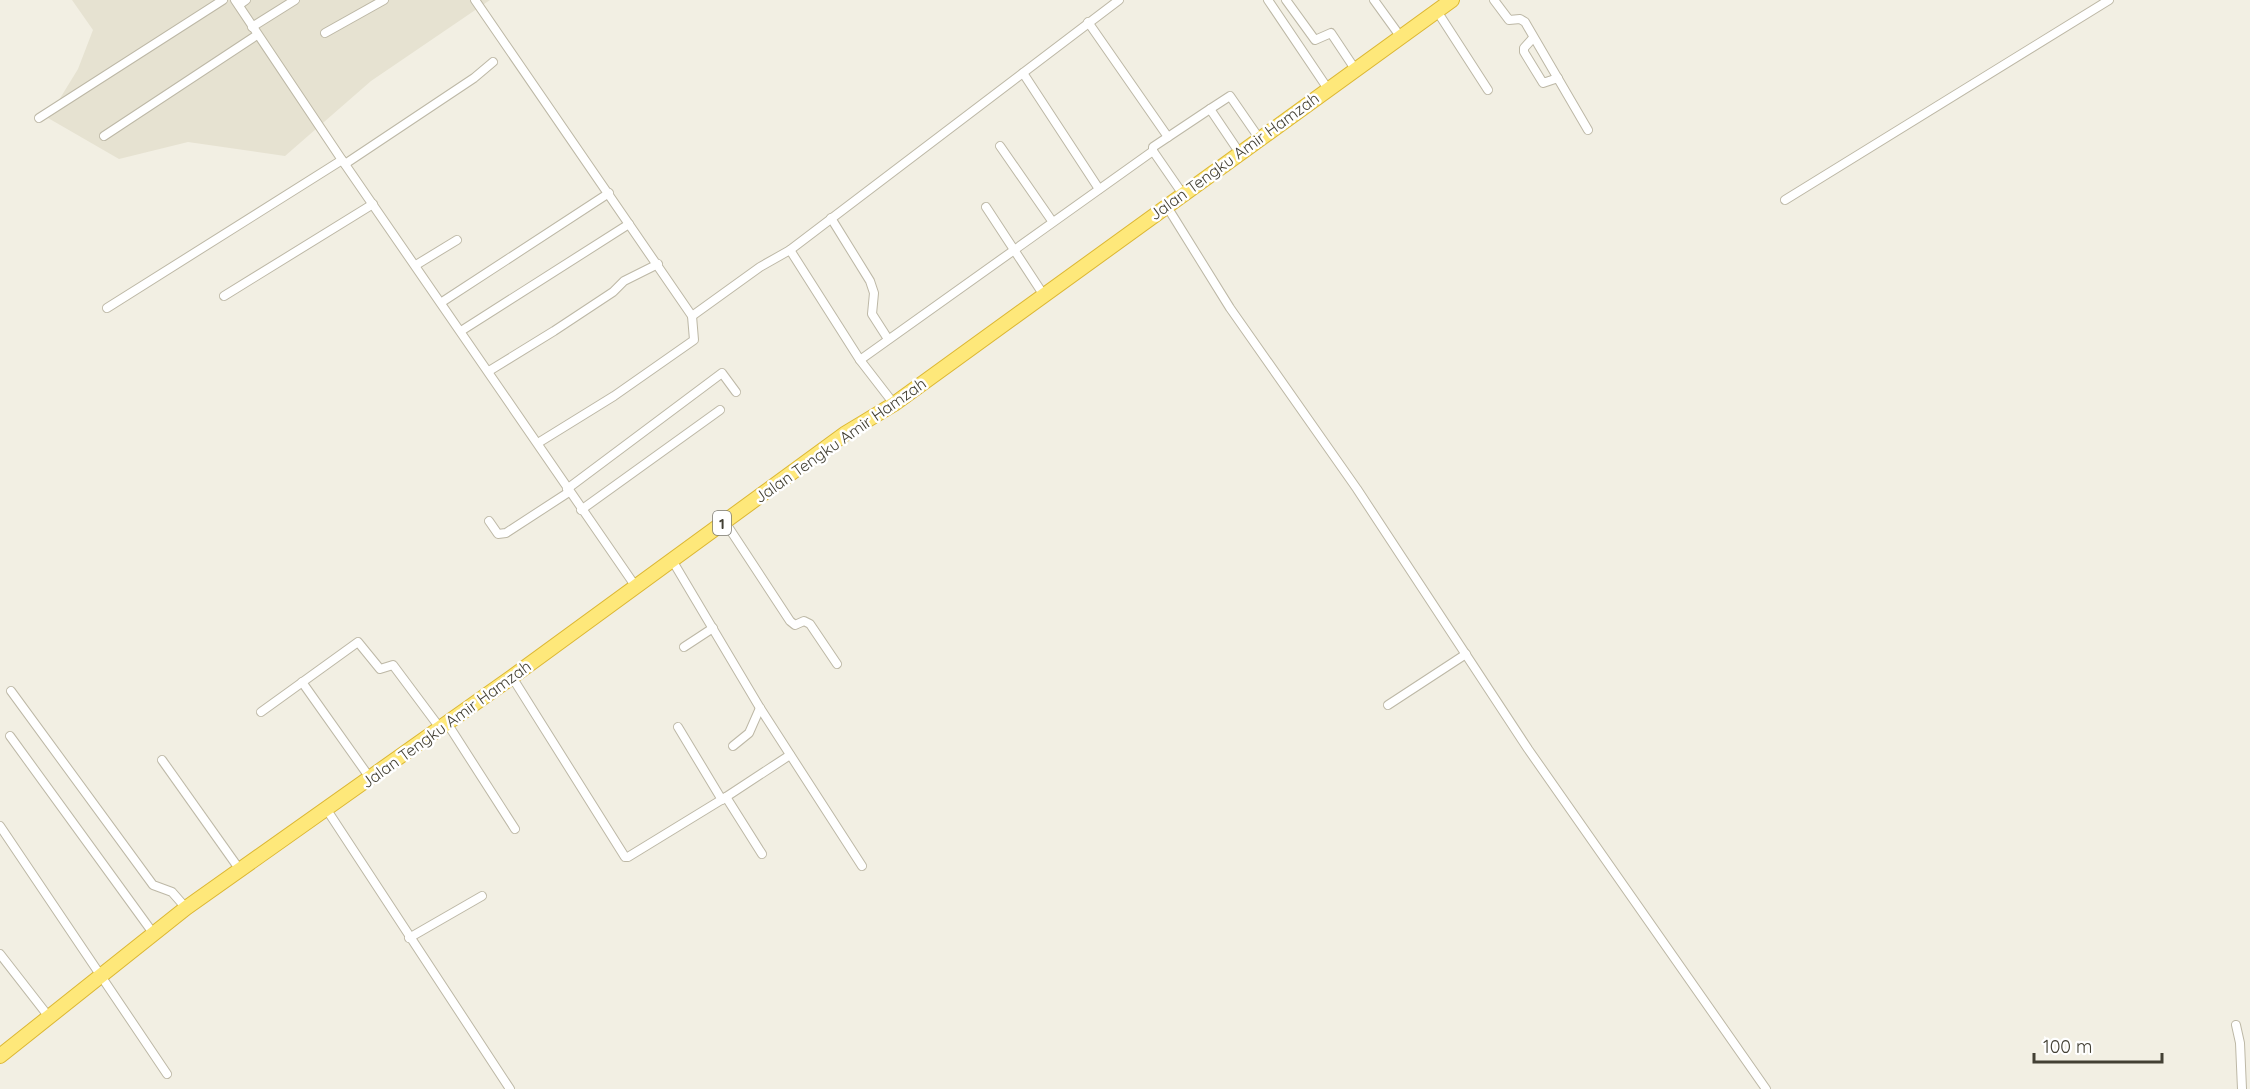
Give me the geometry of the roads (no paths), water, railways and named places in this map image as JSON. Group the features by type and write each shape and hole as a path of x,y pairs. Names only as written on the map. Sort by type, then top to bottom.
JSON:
{"highway":[{"name":"Jalan Tengku Amir Hamzah","path":"0,1056 153,933 512,677 846,433 894,404 1442,4"}],"street":[{"path":"39,118 223,0"},
{"path":"104,136 255,31 295,0"},
{"path":"325,33 384,0"},
{"path":"475,0 692,316 694,340 614,396 538,443"},
{"path":"692,316 760,267 790,250 1119,0"},
{"path":"1269,0 1328,89"},
{"path":"1286,0 1315,40 1331,33 1355,69"},
{"path":"1374,0 1400,36"},
{"path":"1494,0 1509,20 1520,19 1525,22 1588,130"},
{"path":"1785,200 2109,0"},
{"path":"240,2 255,31 489,371 581,510 636,587"},
{"path":"1442,4 1488,90"},
{"path":"1088,22 1168,137"},
{"path":"1533,38 1524,50 1543,83 1558,78"},
{"path":"107,308 344,162 474,78 493,62"},
{"path":"1023,73 1099,189"},
{"path":"860,360 1153,151 1153,147 1230,96 1259,138"},
{"path":"1210,109 1239,152"},
{"path":"1000,146 1052,221"},
{"path":"1153,151 1182,193"},
{"path":"442,302 609,193"},
{"path":"224,296 373,204"},
{"path":"1166,205 1230,308 1357,489 1577,821 1766,1089"},
{"path":"986,207 1042,294"},
{"path":"831,218 870,281 873,292 871,312 888,339"},
{"path":"461,331 629,224"},
{"path":"416,265 457,240"},
{"path":"790,250 860,360 894,404"},
{"path":"489,371 554,332 613,292 624,281 658,264"},
{"path":"489,521 498,534 506,534 722,373 736,392"},
{"path":"581,510 720,410"},
{"path":"725,522 790,621 795,625 804,621 810,624 837,664"},
{"path":"672,560 760,708 862,866"},
{"path":"684,647 713,628"},
{"path":"261,712 358,642 380,669 393,664 443,726 514,829"},
{"path":"1388,705 1466,654"},
{"path":"512,677 625,857 724,798 790,755"},
{"path":"302,682 370,778"},
{"path":"11,691 153,885 172,892 186,909"},
{"path":"733,746 745,739 760,708"},
{"path":"678,727 762,854"},
{"path":"10,736 153,933"},
{"path":"162,760 240,870"},
{"path":"327,810 510,1089"},
{"path":"0,826 102,974 167,1074"},
{"path":"409,938 482,896"},
{"path":"0,954 49,1017"},
{"path":"2235,1024 2240,1043 2242,1089"}]}
